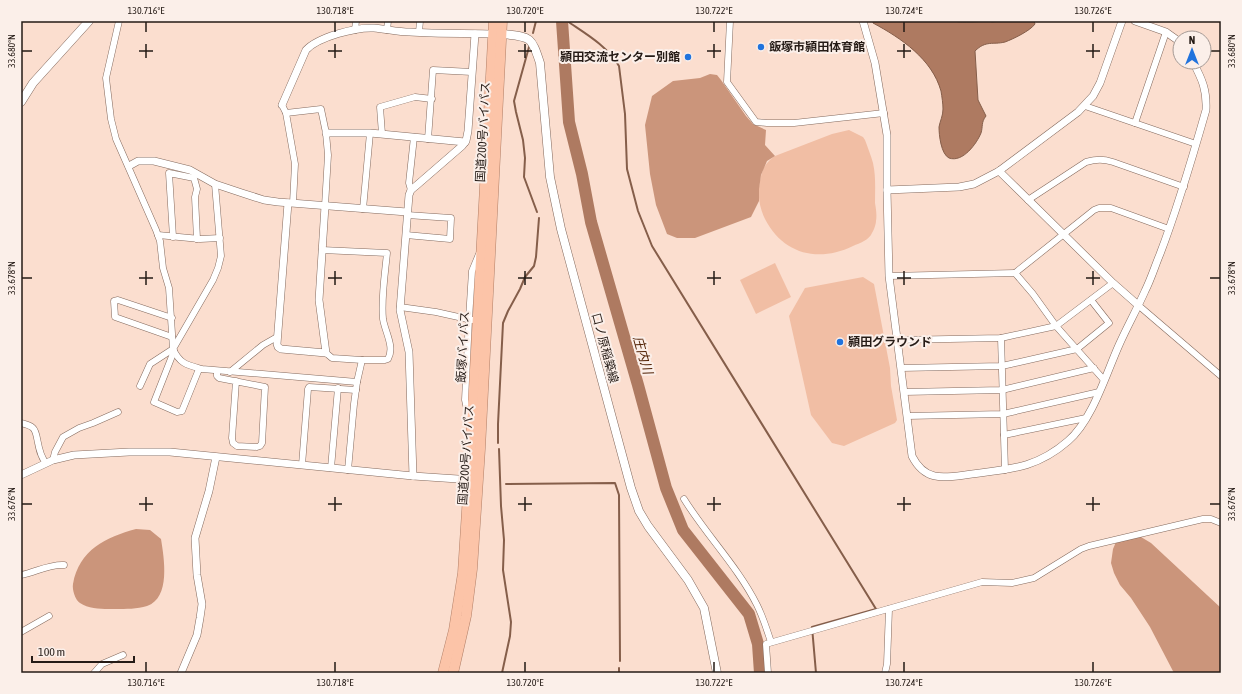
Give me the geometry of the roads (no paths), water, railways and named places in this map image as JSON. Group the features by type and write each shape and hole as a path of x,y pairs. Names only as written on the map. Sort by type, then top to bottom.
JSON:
{"highway":[{"name":"飯塚バイパス","path":"443,673 458,608 473,480 473,320 481,248 497,34 494,21"},
{"name":"国道200号バイパス","path":"453,673 466,616 472,569 473,480 497,34 502,21"}],"main road":[{"path":"21,102 33,83 89,21"},
{"name":"口ノ原稲築線","path":"497,34 526,37 531,40 536,50 540,63 550,178 561,229 631,488 639,511 648,526 688,580 704,608 717,673"}],"street":[{"path":"119,21 106,78 110,119 116,139 129,166 158,236 169,288 173,350 180,361 200,369 357,382"},
{"path":"355,30 356,21"},
{"path":"387,30 388,21"},
{"path":"419,32 420,21"},
{"path":"730,21 726,82 756,122 794,122 884,113"},
{"path":"863,21 875,63 887,134 889,276 912,456 917,466 927,474 939,478 1022,467 1053,453 1069,440 1082,425 1146,291 1184,186 1206,110 1207,97 1203,81 1197,70"},
{"path":"887,190 959,187 974,184 999,171 1085,106 1093,96 1100,83 1122,21"},
{"path":"1135,21 1166,32 1172,36"},
{"path":"322,250 387,253 383,320 390,351 390,356 388,359 362,360 332,358 326,353 281,349 278,347 277,337 295,164 286,113 282,105 306,50 311,44 322,39 362,28 419,32 497,34"},
{"path":"1135,123 1166,32"},
{"path":"411,190 465,142 468,136 475,34"},
{"path":"428,139 433,70 472,72"},
{"path":"382,134 380,107 415,97 432,99"},
{"path":"1085,106 1196,144"},
{"path":"286,113 321,109 326,133 328,155 318,300 326,353"},
{"path":"326,133 370,133 465,142"},
{"path":"363,209 370,133"},
{"path":"413,476 409,352 407,339 401,320 400,307 407,213 411,190 409,183 414,137"},
{"path":"1028,200 1086,162 1096,159 1114,162 1184,186"},
{"path":"129,166 138,161 145,160 190,170 215,184 264,200 451,218 450,238 406,235"},
{"path":"169,165 173,237"},
{"path":"999,171 1113,283 1221,376"},
{"path":"169,173 194,178 197,189 197,239"},
{"path":"200,369 182,411 177,412 154,402 173,350 213,280 218,268 221,256 215,184"},
{"path":"889,276 1015,273 1094,210 1104,208 1117,210 1169,229"},
{"path":"158,236 197,239 220,238"},
{"path":"1015,273 1033,294 1056,326 1104,380"},
{"path":"897,340 1001,338 1056,326 1113,283"},
{"path":"172,318 118,300 114,301 115,317 172,337"},
{"path":"901,368 1002,366 1076,349 1109,323 1091,300"},
{"path":"400,307 436,312 473,320"},
{"path":"230,372 264,345 277,337"},
{"path":"1001,338 1005,470"},
{"path":"140,386 150,364 173,350"},
{"path":"348,470 357,382 362,360"},
{"path":"904,392 1002,390 1094,368"},
{"path":"217,371 217,376 219,378 265,387 262,443 260,446 237,446 233,443 232,438 236,381"},
{"path":"302,465 309,387 356,390"},
{"path":"331,468 338,388"},
{"path":"907,416 1003,414 1099,392"},
{"path":"53,460 55,452 63,437 79,428 118,412"},
{"path":"1004,435 1086,418"},
{"path":"21,423 32,426 36,431 38,450 41,458 46,463"},
{"path":"21,475 53,460 74,455 129,452 170,452 348,470 473,480"},
{"path":"182,673 197,635 200,618 202,604 196,575 195,538 209,491 216,457"},
{"path":"684,499 742,579 758,605 771,642"},
{"path":"768,673 766,644 771,642 982,582 1012,584 1034,578 1081,549 1089,546 1203,519 1211,519 1221,523"},
{"path":"21,575 29,574 51,565 64,565"},
{"path":"885,673 887,664 889,609"},
{"path":"21,632 49,616"},
{"path":"94,673 102,664 123,654"}],"waterway":[{"path":"533,33 536,21"},
{"name":"庄内川","path":"562,21 569,122 582,174 591,222 666,488 683,530 749,614 758,644 760,673"},
{"path":"567,21 602,46 619,66 625,114 627,169 638,211 652,246 876,609 812,627 816,673"},
{"path":"529,47 514,101 523,140 525,158 524,177 537,212"},
{"path":"498,443 503,323 525,277 534,266 539,218"},
{"path":"499,449 504,540 503,570 511,622 510,636 502,673"},
{"path":"506,484 615,483 619,495 620,661"},
{"path":"619,668 619,673"}],"place":[{"name":"飯塚市頴田体育館","path":"761,47"},
{"name":"頴田交流センター別館","path":"688,57"},
{"name":"頴田グラウンド","path":"840,342"}]}
